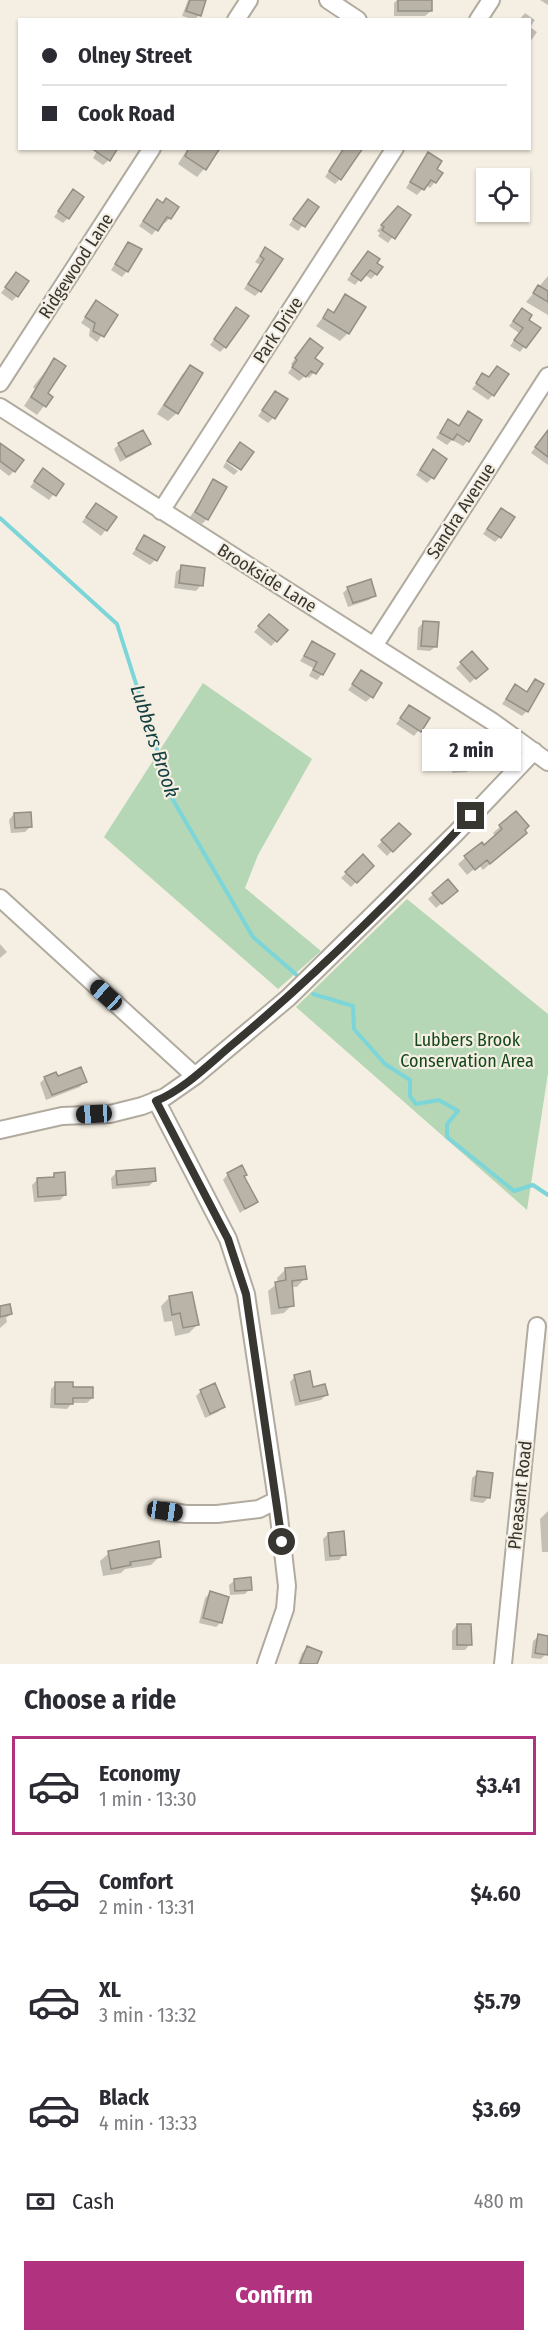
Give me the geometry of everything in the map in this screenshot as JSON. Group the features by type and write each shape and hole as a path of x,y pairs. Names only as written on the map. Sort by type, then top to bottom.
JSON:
{"street":[{"path":"237,18 249,0"},
{"path":"327,0 355,18"},
{"path":"479,18 491,0"},
{"name":"Ridgewood Lane","path":"0,383 151,150"},
{"name":"Park Drive","path":"161,511 394,150"},
{"name":"Sandra Avenue","path":"374,646 548,376"},
{"name":"Brookside Lane","path":"0,407 374,646 548,762"},
{"path":"0,1130 62,1116 110,1113 156,1101 195,1076 288,998 456,833 534,751"},
{"path":"0,898 195,1076"},
{"path":"156,1101 228,1239 246,1294 277,1500 287,1586 285,1609 266,1664"},
{"name":"Pheasant Road","path":"503,1664 537,1326"},
{"path":"165,1511 217,1514 260,1509 277,1500"}],"green space":[{"path":"203,683 312,759 258,855 245,888 321,951 278,989 104,837"},
{"name":"Lubbers Brook Conservation Area","path":"407,899 548,1014 548,1073 527,1210 296,1007"}],"building":[{"path":"190,0 206,0 201,16 186,11"},
{"path":"398,0 432,0 432,11 398,11"},
{"path":"94,150 117,150 110,161"},
{"path":"188,150 219,150 206,170 185,156"},
{"path":"343,150 362,150 341,180 329,171"},
{"path":"428,152 442,161 437,169 443,173 436,183 431,180 424,190 410,182"},
{"path":"73,189 84,197 69,219 58,211"},
{"path":"166,198 179,207 171,219 167,217 158,231 143,221 157,199 163,203"},
{"path":"308,199 319,207 305,227 293,219"},
{"path":"398,206 411,215 395,239 382,230 384,227 381,225"},
{"path":"128,242 142,249 128,272 115,264"},
{"path":"265,247 283,259 261,292 248,284 264,259 260,256"},
{"path":"368,251 380,259 377,263 383,267 377,275 370,270 361,281 351,274"},
{"path":"16,272 29,281 18,297 5,287"},
{"path":"538,285 548,291 548,302 533,293"},
{"path":"345,294 366,307 349,334 323,318 328,309 334,313"},
{"path":"96,300 118,315 104,337 93,331 95,323 85,317"},
{"path":"236,307 249,316 226,348 214,339"},
{"path":"522,308 532,315 529,320 541,328 526,348 514,340 523,328 513,321"},
{"path":"310,338 323,348 315,358 323,364 316,374 311,371 306,377 292,367 297,360 295,358"},
{"path":"54,358 66,366 48,393 53,397 46,407 31,397"},
{"path":"190,365 203,373 178,414 164,405"},
{"path":"497,366 509,374 494,396 476,383 482,373 489,377"},
{"path":"275,391 288,399 275,419 262,410"},
{"path":"468,411 482,420 469,442 457,434 453,440 440,433 448,419 459,426"},
{"path":"143,430 151,444 126,457 118,443"},
{"path":"548,430 548,457 535,447"},
{"path":"240,442 254,452 241,470 227,461"},
{"path":"0,443 24,460 15,472 0,461"},
{"path":"433,449 447,459 434,479 420,470"},
{"path":"43,468 64,484 56,496 34,481"},
{"path":"213,479 227,487 208,520 195,512"},
{"path":"96,503 117,517 107,531 86,517"},
{"path":"501,508 515,517 501,538 487,529"},
{"path":"144,535 165,547 157,561 136,549"},
{"path":"181,565 205,568 203,586 179,583"},
{"path":"371,579 376,596 353,603 347,587"},
{"path":"269,614 288,630 277,642 258,626"},
{"path":"423,621 439,622 437,647 421,646"},
{"path":"312,641 335,654 323,675 313,670 317,662 304,656"},
{"path":"472,651 488,669 476,679 460,662"},
{"path":"361,670 382,683 373,698 352,684"},
{"path":"535,679 544,684 528,712 506,699 515,684 527,692"},
{"path":"409,705 430,718 421,732 400,718"},
{"path":"472,741 474,767 457,769 455,743"},
{"path":"516,811 529,826 525,830 527,833 490,864 487,860 475,870 464,856 482,842 484,845 502,829 499,825"},
{"path":"31,812 32,827 15,828 14,813"},
{"path":"399,823 411,834 393,852 381,840"},
{"path":"363,854 374,866 357,883 345,872"},
{"path":"448,879 458,891 442,904 432,893"},
{"path":"81,1067 87,1082 52,1095 44,1077 56,1072 58,1076"},
{"path":"242,1165 247,1175 244,1176 258,1202 245,1209 227,1173"},
{"path":"155,1168 156,1181 117,1185 116,1171"},
{"path":"65,1172 66,1195 38,1197 37,1178 54,1177 54,1173"},
{"path":"305,1266 307,1279 292,1281 294,1306 279,1308 275,1282 286,1280 285,1268"},
{"path":"192,1292 199,1325 183,1328 180,1313 172,1315 169,1296"},
{"path":"10,1304 12,1314 0,1317 0,1306"},
{"path":"310,1371 313,1387 325,1384 328,1395 300,1401 294,1375"},
{"path":"55,1382 73,1382 73,1387 93,1387 93,1398 73,1398 73,1404 55,1404"},
{"path":"215,1383 225,1407 210,1414 200,1390"},
{"path":"477,1471 493,1473 490,1498 474,1496"},
{"path":"344,1531 346,1555 330,1556 328,1533"},
{"path":"159,1541 161,1557 130,1562 131,1565 111,1569 108,1551"},
{"path":"251,1577 252,1590 235,1591 234,1579"},
{"path":"210,1591 229,1597 222,1623 203,1618"},
{"path":"457,1624 471,1624 472,1645 457,1645"},
{"path":"538,1634 548,1636 548,1655 535,1653"},
{"path":"307,1646 322,1652 317,1664 300,1664"}],"waterway":[{"name":"Lubbers Brook","path":"0,518 117,624 173,800 253,937 299,977"},
{"name":"Lubbers Brook","path":"313,994 353,1006 354,1029 385,1064 410,1080 410,1096 416,1104 439,1100 458,1111 447,1124 447,1137 514,1191 533,1185 548,1195"}],"route":[{"path":"282,1542 246,1294 228,1239 156,1101 195,1076 288,998 471,816"}]}
